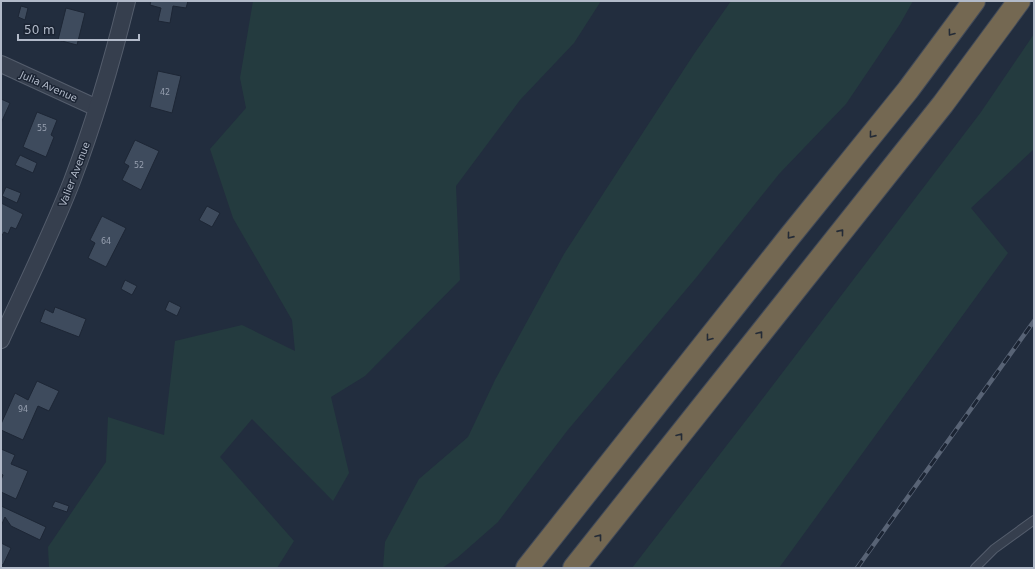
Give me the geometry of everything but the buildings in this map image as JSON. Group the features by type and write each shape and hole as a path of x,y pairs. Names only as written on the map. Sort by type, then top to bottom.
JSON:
{"highway":[{"path":"527,568 785,242 908,90 974,1"},
{"path":"574,568 943,104 1019,1"}],"street":[{"name":"Valier Avenue","path":"1,340 63,203 80,158 97,108 127,1"},
{"name":"Julia Avenue","path":"1,64 97,108"}],"lane":[{"path":"975,568 994,549 1034,520"}],"green space":[{"path":"253,1 601,1 574,43 520,100 456,186 460,280 365,376 331,397 349,473 333,501 252,419 220,457 294,541 277,568 49,568 48,547 106,462 108,417 164,435 175,341 242,325 295,351 292,320 233,218 210,149 246,108 240,78"},
{"path":"731,1 913,1 900,24 846,104 779,174 695,279 567,431 498,522 457,558 442,568 383,568 385,542 419,479 468,437 495,380 564,254 694,54"},
{"path":"1034,34 1034,149 971,208 1008,253 779,568 632,568 981,112"}],"railway":[{"path":"857,568 1034,321"}]}
